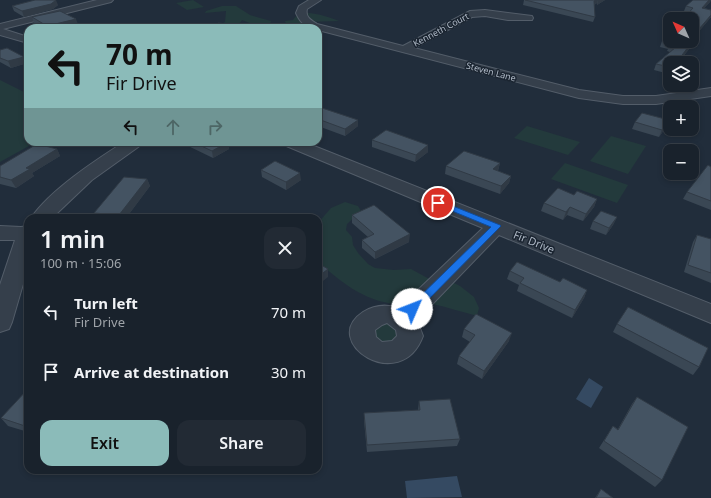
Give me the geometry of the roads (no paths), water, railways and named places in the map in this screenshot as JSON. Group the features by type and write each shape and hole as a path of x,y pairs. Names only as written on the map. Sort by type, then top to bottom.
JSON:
{"street":[{"path":"72,8 90,0"},
{"path":"0,27 108,0"},
{"name":"Steven Lane","path":"309,24 300,14 302,8 316,0"},
{"name":"Kenneth Court","path":"403,50 470,14 485,13 508,18 528,18"},
{"name":"Steven Lane","path":"322,29 562,91 599,97 623,100 656,100 711,92"},
{"path":"0,32 24,39"},
{"path":"45,214 62,195 81,179 129,146"},
{"name":"Fir Drive","path":"300,146 711,314"},
{"path":"402,320 497,226"},
{"path":"0,233 24,229"},
{"path":"0,322 24,252"}],"water":[{"path":"589,378 603,387 591,408 576,399"},
{"path":"457,476 462,497 407,498 405,481"}]}
